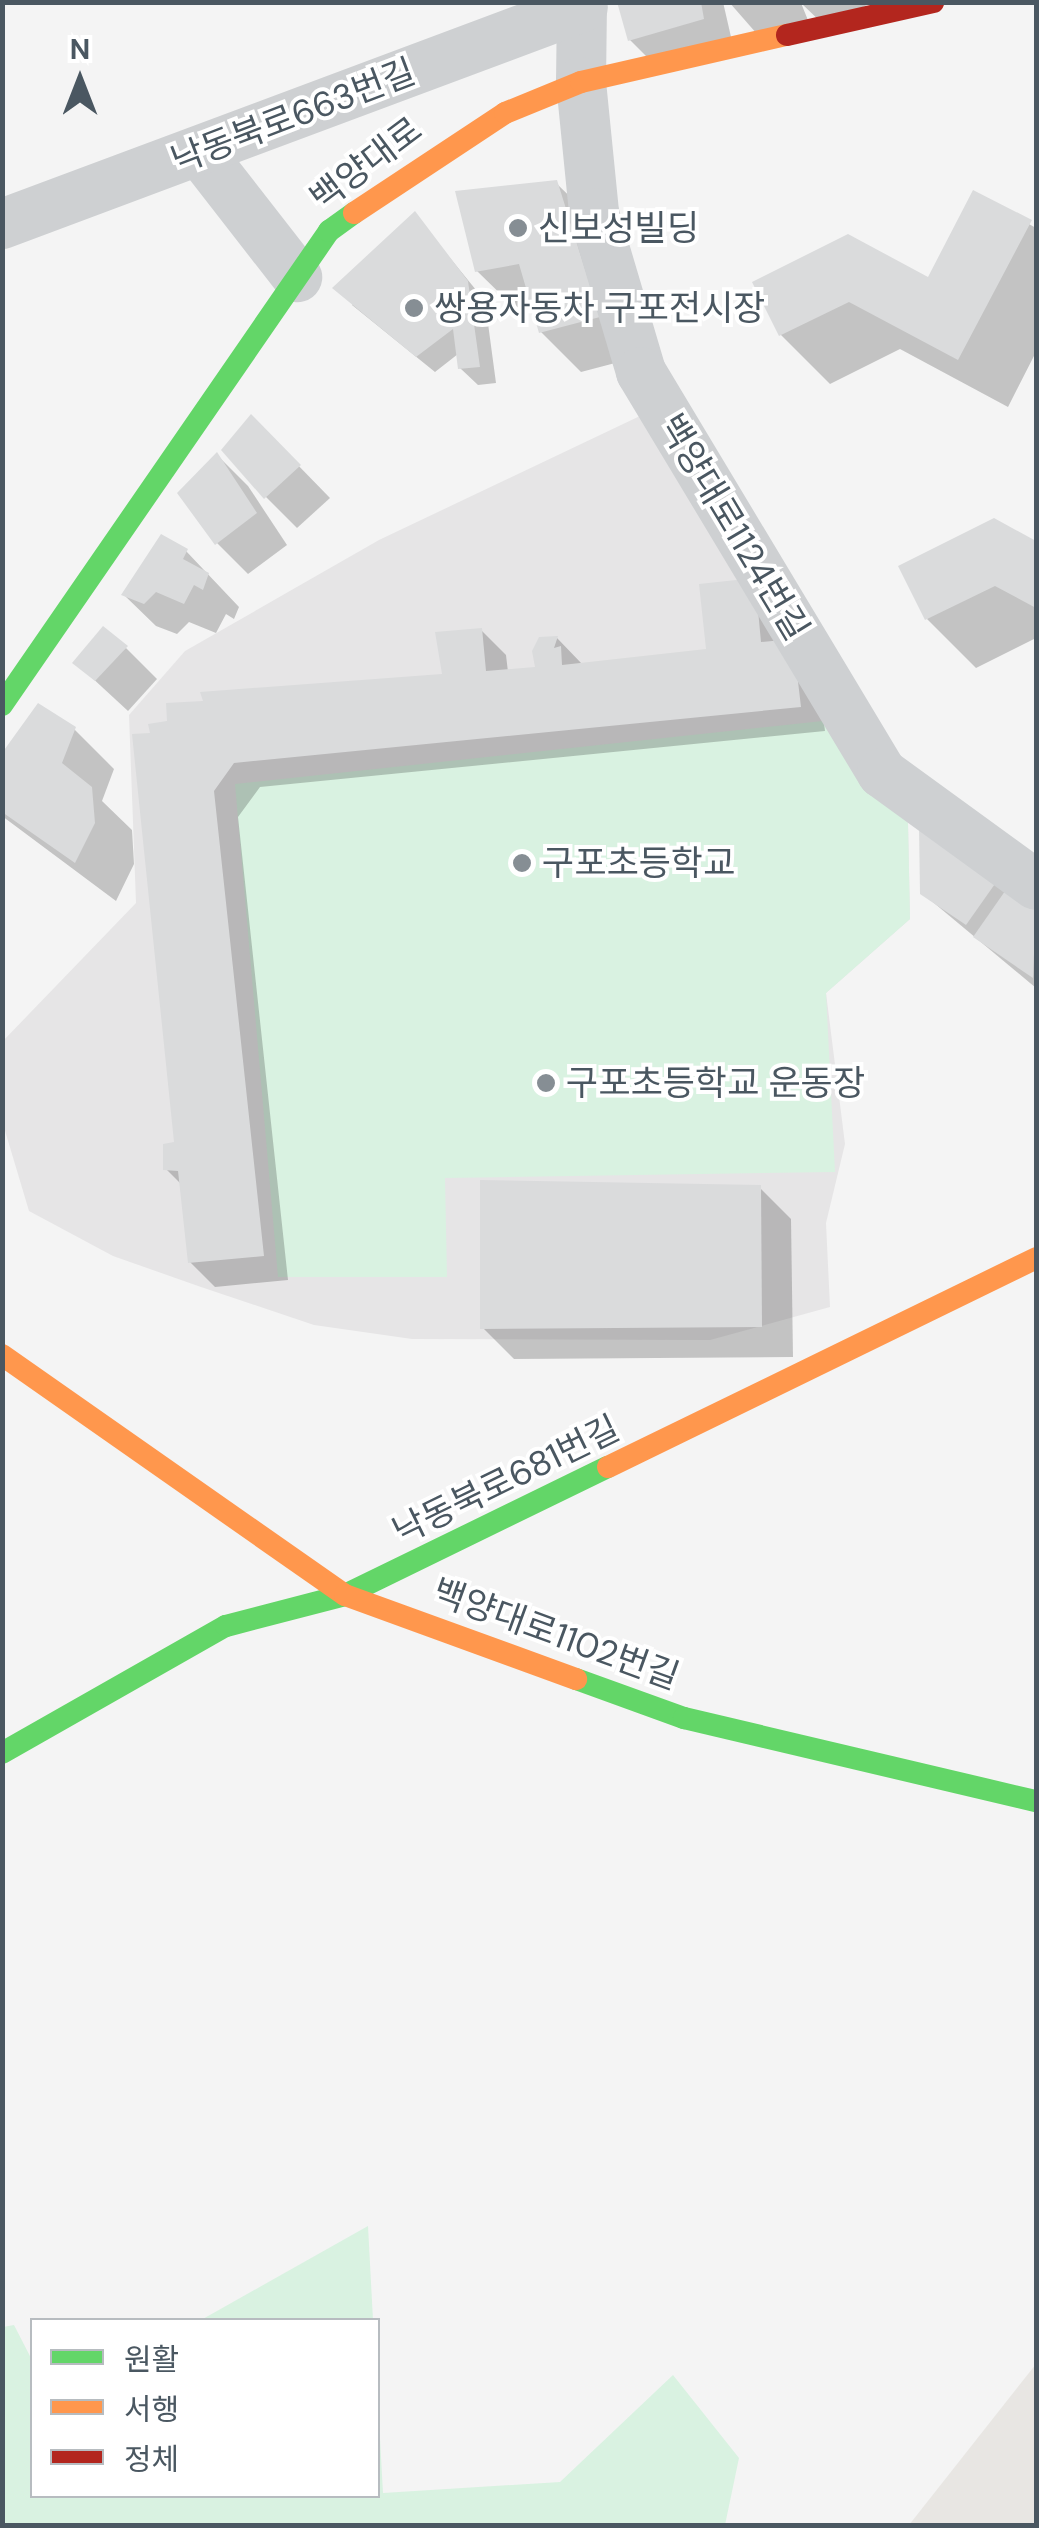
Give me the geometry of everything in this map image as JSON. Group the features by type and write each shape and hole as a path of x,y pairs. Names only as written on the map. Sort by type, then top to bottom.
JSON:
{"street":[{"name":"백양대로","path":"2,705 329,231 443,148 505,113 582,82 932,2"},
{"name":"백양대로1124번길","path":"582,5 582,82 594,212 641,372 882,773 1036,886"},
{"name":"낙동북로663번길","path":"2,224 582,5"},
{"path":"199,151 297,276"},
{"name":"낙동북로681번길","path":"2,1753 226,1626 345,1595 1036,1258"},
{"name":"백양대로1102번길","path":"2,1355 345,1595 684,1718 1036,1801"}],"shaded area":[{"name":"구포초등학교","path":"661,406 728,532 908,823 910,919 826,993 845,1144 826,1223 830,1307 710,1340 412,1339 314,1325 113,1256 29,1211 3,1124 2,1042 136,903 129,715 185,651 379,540"},
{"path":"1036,2364 1036,2525 909,2525"}],"green space":[{"name":"구포초등학교 운동장","path":"823,721 908,823 910,919 826,993 835,1172 445,1178 447,1277 278,1277 235,784"},
{"path":"368,2226 373,2318 205,2318"},
{"path":"14,2325 30,2356 30,2498 380,2498 380,2438 383,2493 560,2482 673,2375 739,2458 725,2525 3,2525 3,2327"}],"building":[{"path":"617,2 701,2 704,19 628,41"},
{"name":"신보성빌딩","path":"557,180 600,317 539,333 519,264 475,272 455,191"},
{"path":"973,190 1032,220 958,360 849,302 779,336 752,282 848,234 928,277"},
{"name":"쌍용자동차 구포전시장","path":"415,211 468,281 480,367 458,369 453,329 416,357 332,288"},
{"path":"251,414 301,465 264,499 221,450"},
{"path":"217,452 257,513 215,545 177,493"},
{"path":"994,518 1036,541 1036,608 995,586 925,620 898,566"},
{"path":"161,534 188,549 183,559 209,573 203,590 194,585 184,604 156,592 144,604 121,595"},
{"path":"755,578 761,642 793,639 801,707 234,763 214,791 264,1256 188,1263 178,1171 163,1170 163,1144 174,1142 132,734 150,733 148,724 167,721 166,703 203,701 200,692 442,674 435,632 482,628 486,671 535,667 532,651 539,637 558,636 554,648 561,646 562,665 706,649 699,584"},
{"path":"103,626 128,646 95,681 72,663"},
{"path":"38,703 76,727 62,763 92,787 95,823 75,863 2,812 2,753"},
{"path":"919,826 997,881 966,925 920,894"},
{"path":"1010,884 1036,903 1033,978 973,937"},
{"path":"480,1180 761,1185 762,1327 480,1329"}],"traffic: fast":[{"path":"2,705 329,231 354,213"},
{"path":"2,1753 226,1626 345,1595 608,1467"},
{"path":"576,1679 684,1718 1036,1801"}],"traffic: slow":[{"path":"354,213 505,113 581,82 787,35"},
{"path":"608,1467 1036,1258"},
{"path":"2,1355 345,1595 576,1679"}],"traffic: jam":[{"path":"787,35 933,2"}],"place":[{"name":"신보성빌딩","path":"518,228"},
{"name":"쌍용자동차 구포전시장","path":"414,308"},
{"name":"구포초등학교","path":"522,863"},
{"name":"구포초등학교 운동장","path":"546,1083"}]}
